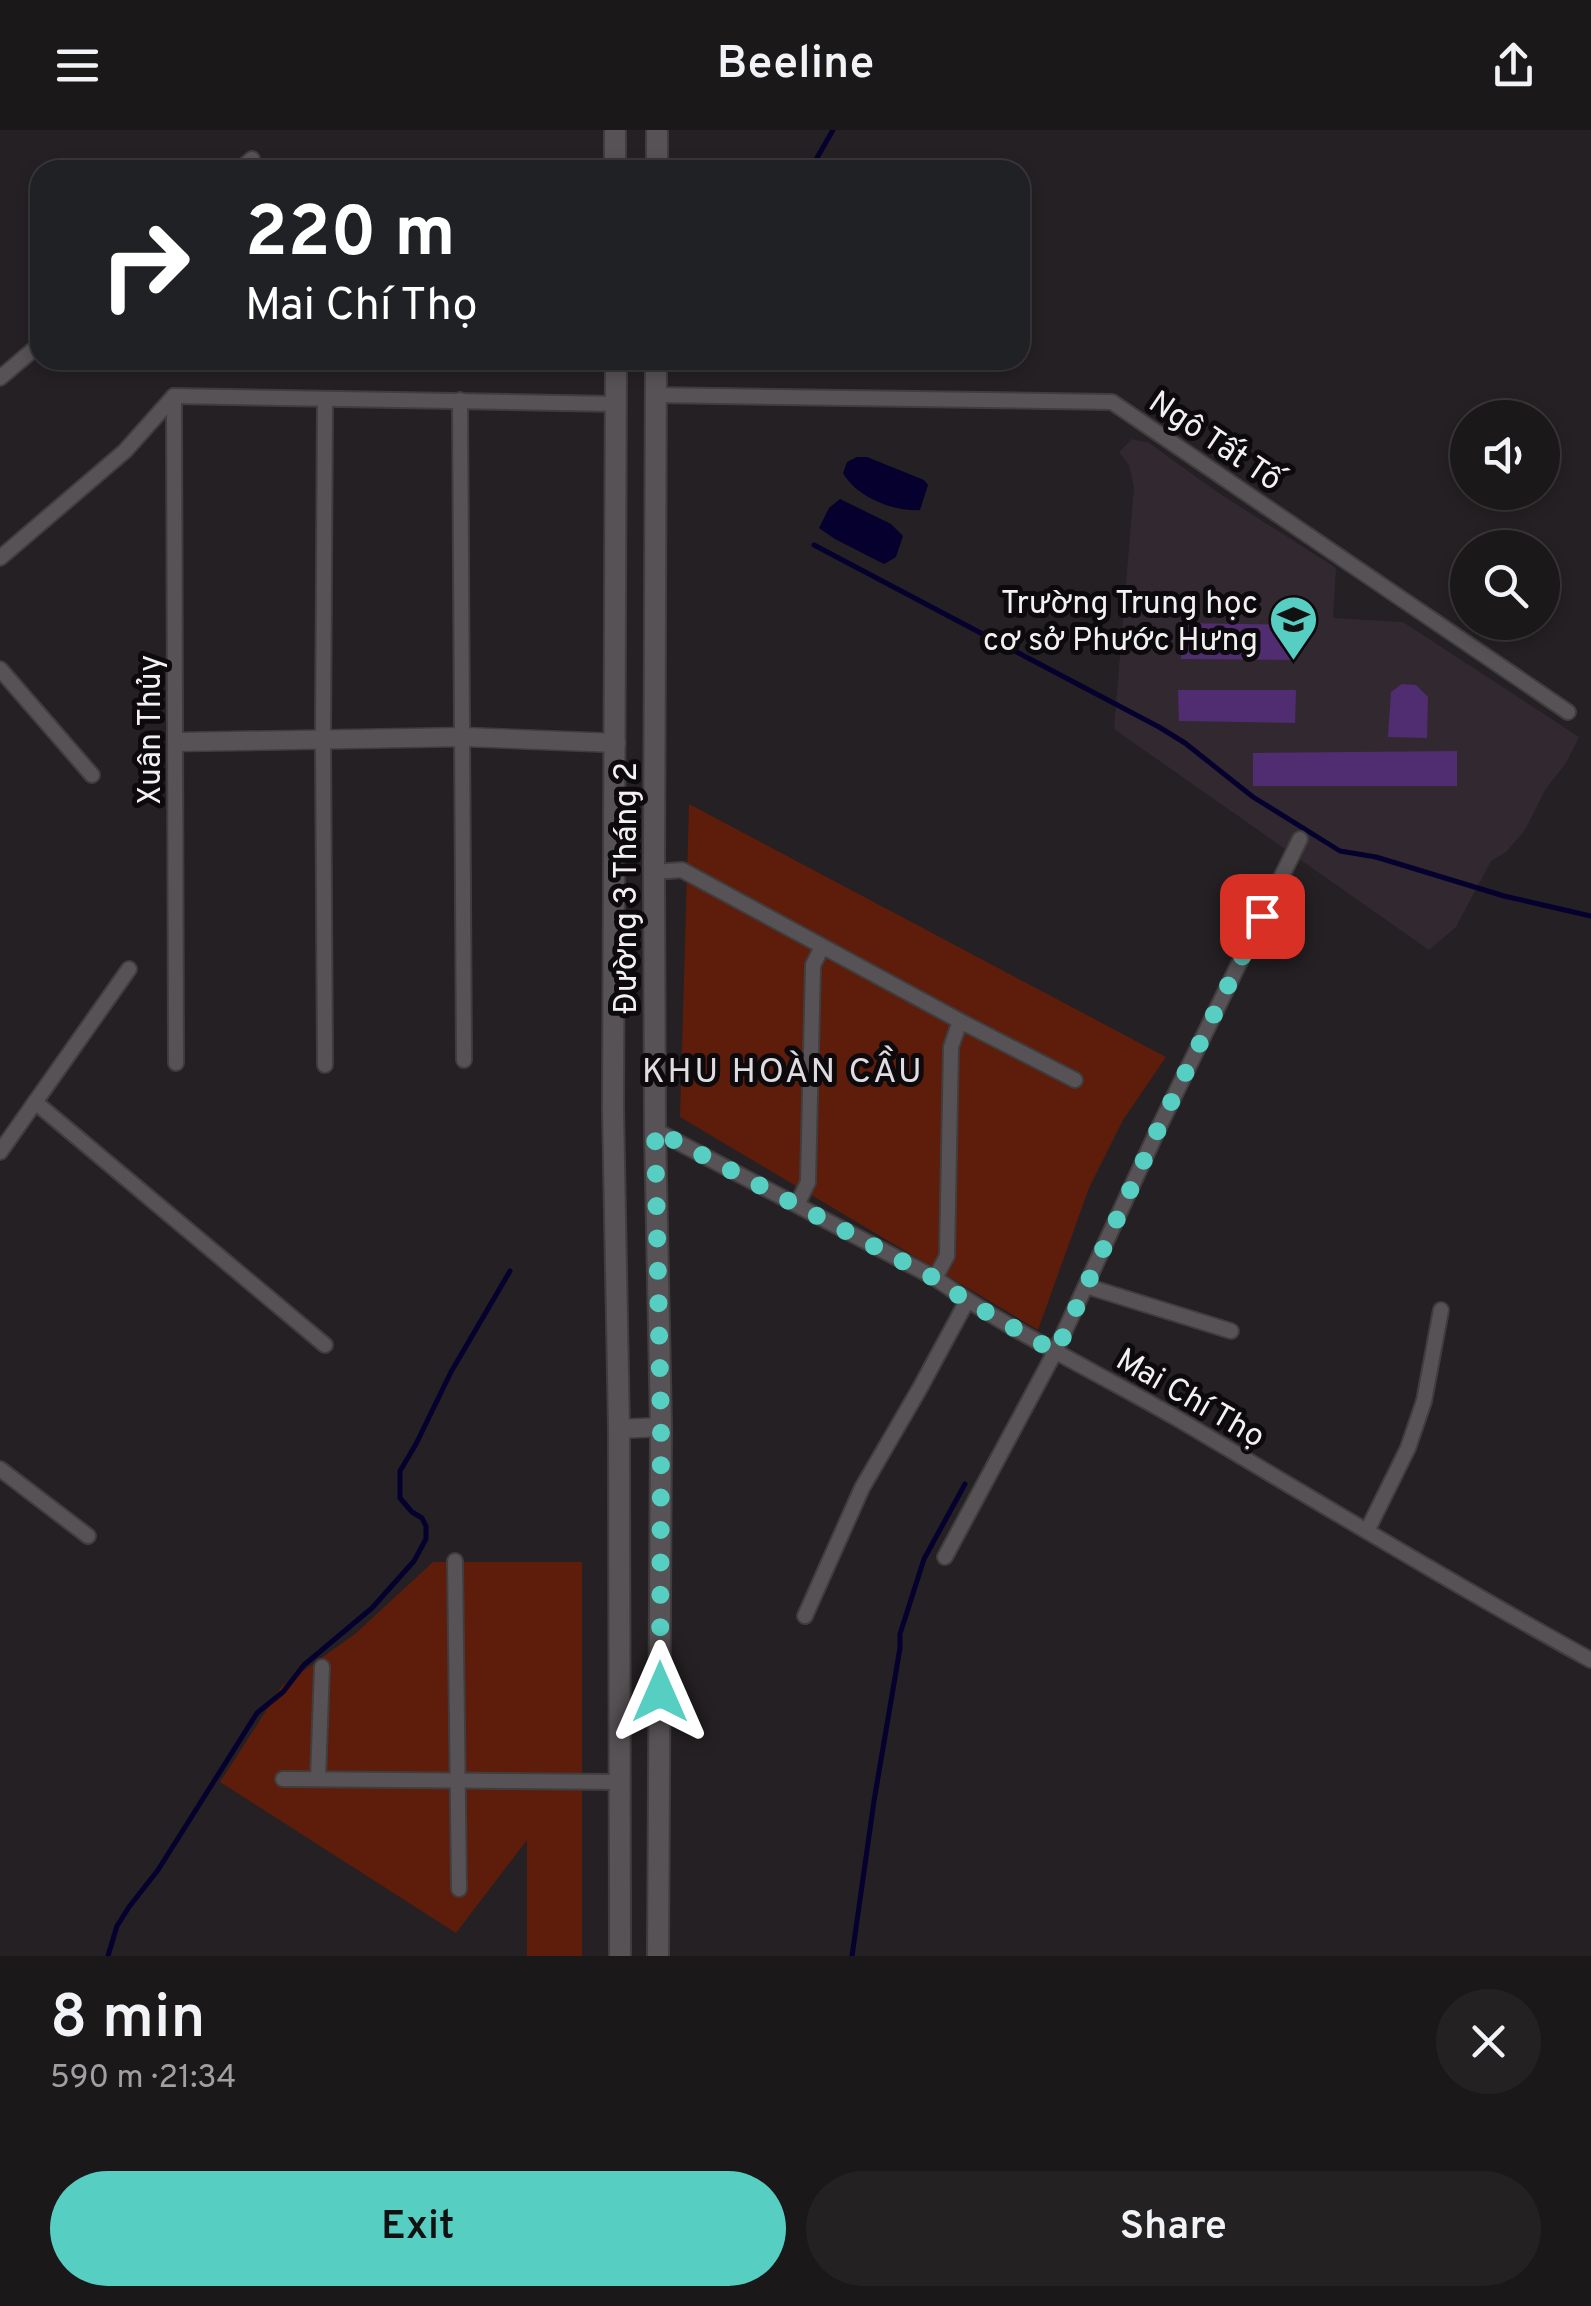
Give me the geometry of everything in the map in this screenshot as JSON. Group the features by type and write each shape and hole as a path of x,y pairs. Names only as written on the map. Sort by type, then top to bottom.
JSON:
{"main road":[{"path":"615,130 615,160"},
{"path":"657,130 657,160"},
{"name":"Đường 3 Tháng 2","path":"616,370 613,1109 619,1429 620,1956"},
{"name":"Đường 3 Tháng 2","path":"656,370 655,1130 661,1427 658,1956"}],"street":[{"path":"0,378 30,352"},
{"name":"Ngô Tất Tố","path":"656,395 1112,402 1568,712"},
{"path":"0,558 125,451 174,396 616,404"},
{"name":"Xuân Thủy","path":"174,396 176,1064"},
{"path":"325,400 325,1066"},
{"path":"460,400 464,1060"},
{"path":"0,669 92,774"},
{"path":"176,742 464,737 616,744"},
{"path":"945,1557 1056,1352 1161,1123 1300,839"},
{"path":"654,872 682,870 960,1022 1075,1080"},
{"path":"797,1205 808,1182 813,965 822,947"},
{"path":"0,1152 129,970"},
{"path":"934,1278 947,1256 951,1046 960,1022"},
{"path":"35,1102 325,1346"},
{"name":"Mai Chí Thọ","path":"655,1130 934,1278 967,1301 1591,1660"},
{"path":"1086,1286 1231,1331"},
{"path":"805,1616 862,1488 967,1301"},
{"path":"1367,1532 1408,1448 1424,1401 1441,1310"},
{"path":"619,1429 661,1427"},
{"path":"0,1470 88,1536"},
{"path":"456,1560 459,1889"},
{"path":"318,1779 322,1667"},
{"path":"283,1778 620,1782"}],"shaded area":[{"name":"Trường Trung học cơ sở Phước Hưng","path":"1132,439 1149,443 1336,568 1333,618 1403,622 1579,737 1525,830 1506,852 1491,861 1456,927 1429,950 1114,729 1134,487 1129,465 1119,452"},
{"path":"867,457 924,480 928,485 920,510 888,506 857,489 843,473 847,462"},
{"path":"840,499 891,524 903,536 896,557 884,564 819,528 829,508"},
{"path":"689,804 1166,1057 1123,1120 1089,1188 1038,1330 680,1117"},
{"path":"433,1562 582,1562 582,1956 527,1956 527,1840 456,1933 220,1782 282,1686 355,1634"}],"building":[{"path":"1182,623 1295,625 1294,660 1181,659"},
{"path":"1402,684 1416,685 1428,697 1427,738 1388,737 1391,692"},
{"path":"1178,690 1296,690 1295,723 1179,721"},
{"path":"1457,751 1457,786 1253,786 1253,753"}],"waterway":[{"path":"816,160 833,130"},
{"path":"814,545 1159,727 1253,797 1340,851 1376,857 1504,896 1591,916"},
{"path":"108,1956 117,1926 158,1870 257,1713 283,1692 304,1665 372,1608 414,1561 426,1539 426,1526 400,1498 400,1471 451,1372 510,1271"},
{"path":"852,1956 900,1634 924,1559 965,1484"}],"place":[{"name":"Trường Trung học cơ sở Phước Hưng","path":"1293,662"}],"district":[{"name":"KHU HOÀN CẦU","path":"783,1070"}],"route":[{"path":"660,1692 661,1427 655,1130 934,1278 1056,1352 1262,916"}]}
